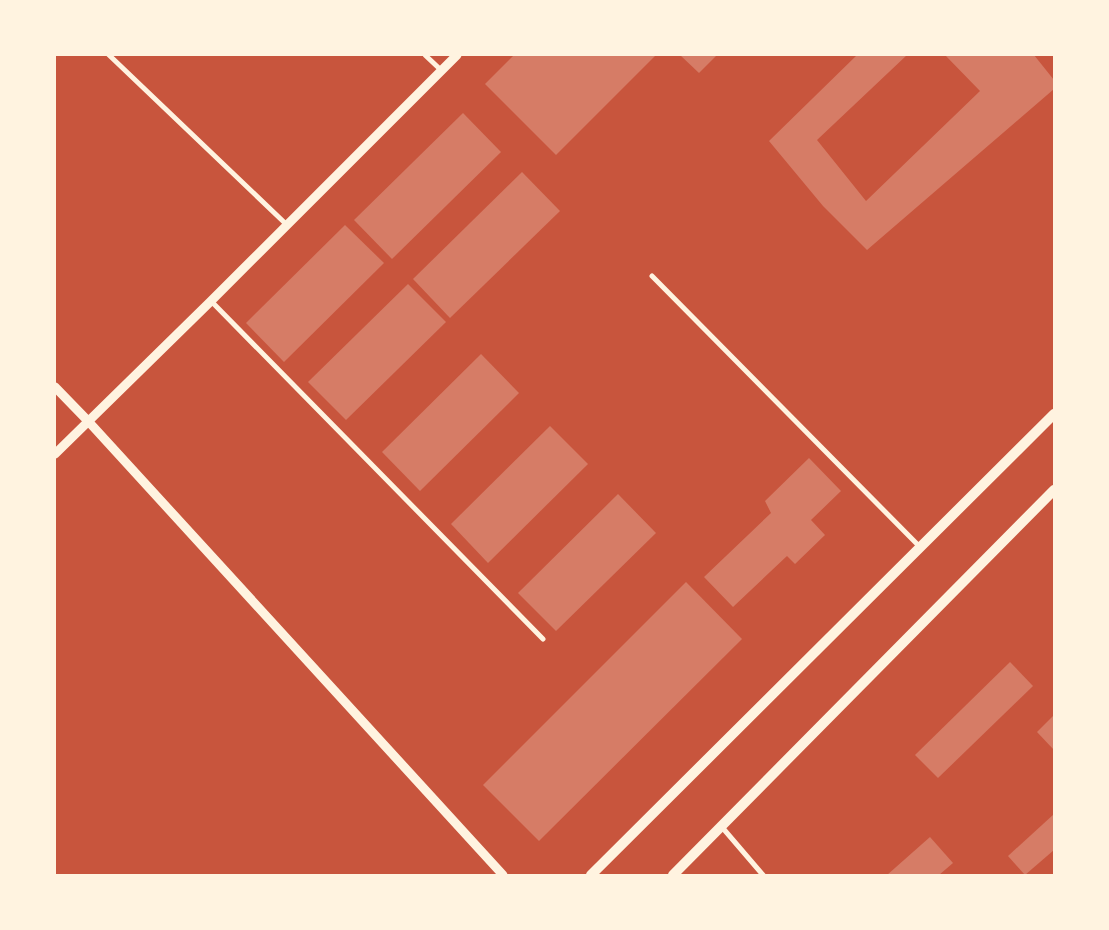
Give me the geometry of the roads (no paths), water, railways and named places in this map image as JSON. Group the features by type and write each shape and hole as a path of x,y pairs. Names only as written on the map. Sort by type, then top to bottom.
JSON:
{"main road":[{"path":"591,875 1054,414"},
{"path":"673,875 1054,490"}],"street":[{"path":"108,55 287,225"},
{"path":"425,55 442,71"},
{"path":"55,454 457,55"},
{"path":"652,276 920,547"},
{"path":"211,301 543,639"},
{"path":"55,387 503,875"},
{"path":"721,826 763,875"}]}
